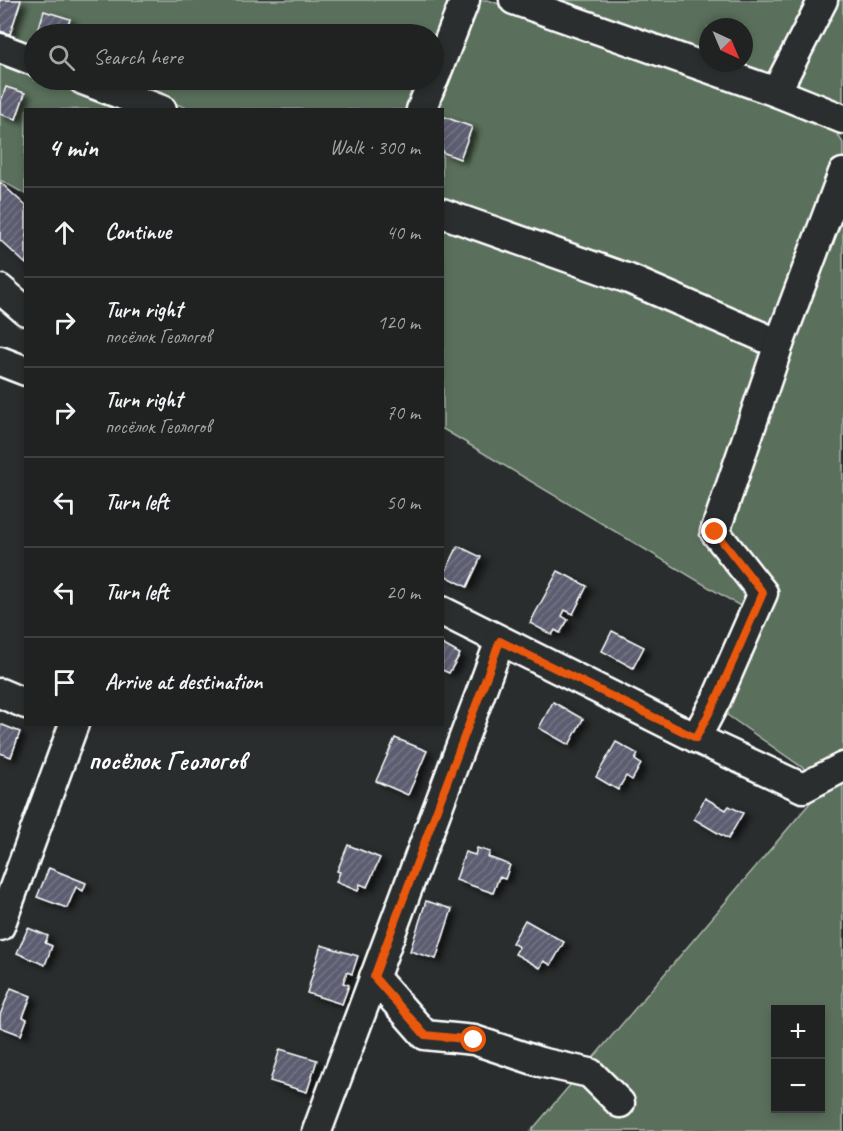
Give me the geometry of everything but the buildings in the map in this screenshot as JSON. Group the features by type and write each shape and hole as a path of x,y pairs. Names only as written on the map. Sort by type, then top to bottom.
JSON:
{"street":[{"path":"444,52 465,0"},
{"path":"514,0 776,92 843,119"},
{"path":"776,92 822,0"},
{"path":"0,48 24,57"},
{"path":"109,90 157,108"},
{"path":"422,108 429,90"},
{"path":"696,738 716,700 763,593 715,532 779,344 843,173"},
{"path":"444,214 629,279 779,344"},
{"path":"0,290 24,309"},
{"path":"0,361 24,370"},
{"path":"444,612 696,738 803,788 843,767"},
{"path":"317,1131 500,641"},
{"path":"0,693 24,703"},
{"path":"0,926 73,726"},
{"path":"374,977 425,1035 474,1040 540,1062 590,1073 620,1102"}],"green space":[{"path":"0,0 455,0 444,27 444,24 24,24 24,49 0,40"},
{"path":"474,0 488,0 834,128 843,143 843,1131 531,1131 826,784 710,703 742,607 444,430 444,108 433,108 440,90 444,90 444,79"},
{"path":"550,0 810,0 772,77 753,70 753,18 699,18 699,52"},
{"path":"831,0 843,0 843,108 786,87"},
{"path":"0,62 24,71 24,90 73,90 121,108 24,108 24,193 0,180"},
{"path":"136,90 418,90 410,108 187,108"}],"district":[{"name":"посёлок Геологов","path":"167,760"}],"route":[{"path":"474,1040 425,1035 374,977 500,641 696,738 716,700 763,593 715,532"}]}
